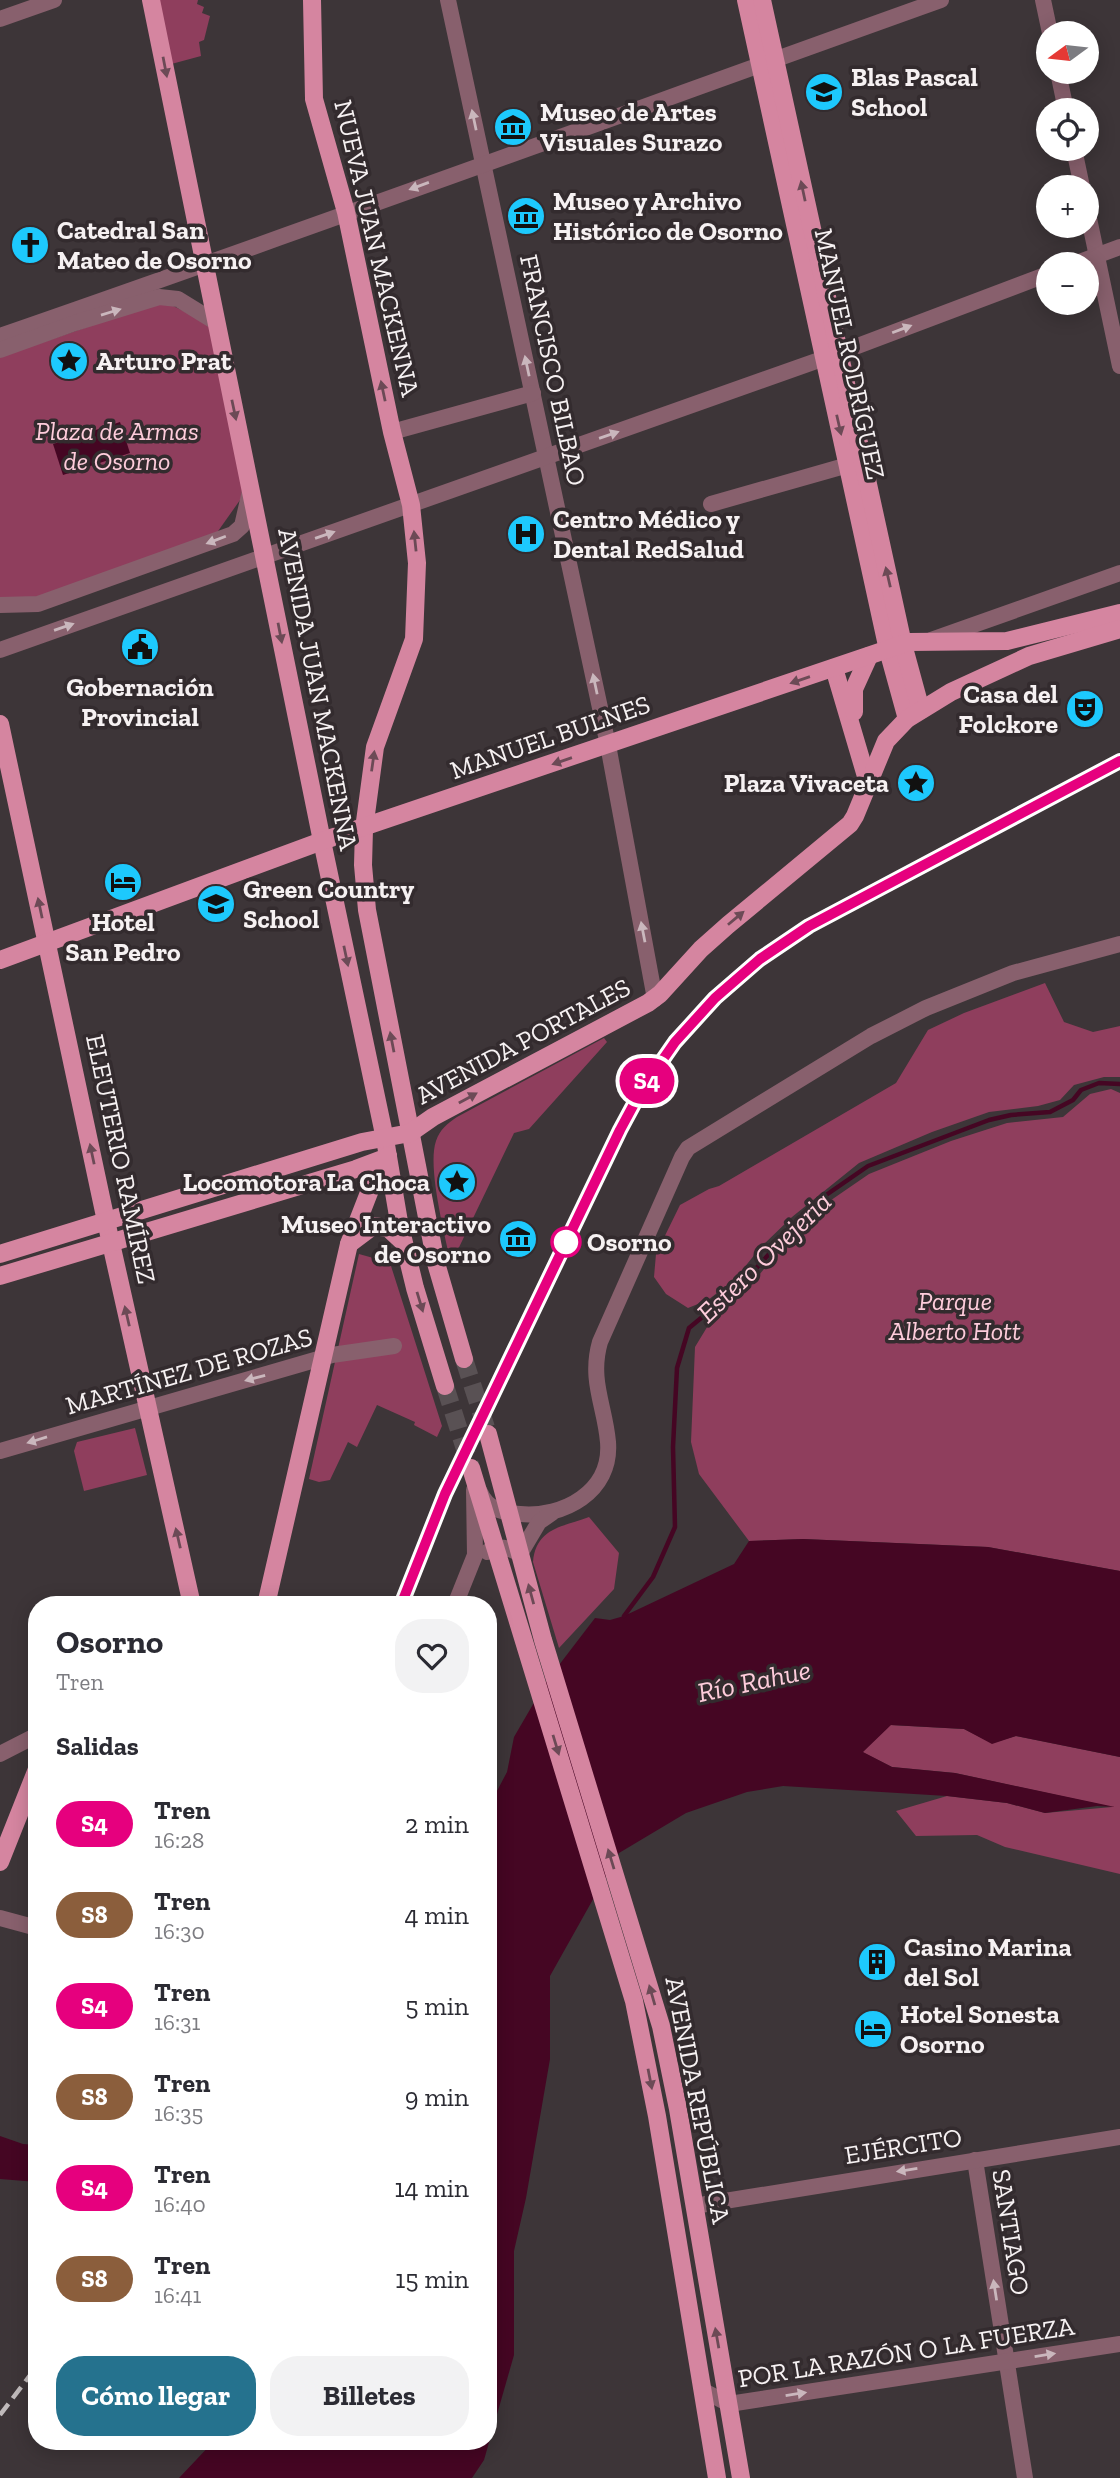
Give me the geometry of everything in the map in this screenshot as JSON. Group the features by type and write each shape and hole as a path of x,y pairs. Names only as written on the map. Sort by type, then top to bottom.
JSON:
{"main road":[{"name":"AVENIDA JUAN MACKENNA","path":"151,0 387,1148 403,1242 445,1386"},
{"name":"NUEVA JUAN MACKENNA","path":"312,0 314,99 346,212 392,432 411,505"},
{"name":"MANUEL RODRÍGUEZ","path":"746,0 768,62"},
{"name":"MANUEL RODRÍGUEZ","path":"762,0 768,62 896,647"},
{"name":"MANUEL RODRÍGUEZ","path":"831,356 848,465 914,715"},
{"name":"AVENIDA JUAN MACKENNA","path":"411,505 418,574 414,639 375,747 364,829 363,864 367,910 436,1263 464,1359"},
{"path":"927,641 1007,641 1120,613"},
{"name":"AVENIDA PORTALES","path":"0,1276 356,1169 444,1111 655,999 701,949 847,827 855,816 886,741 914,715 951,692 1029,656 1120,629"},
{"name":"MANUEL BULNES","path":"0,960 322,841 896,647 927,641"},
{"path":"869,656 854,689 854,713 866,742 875,746 886,741"},
{"path":"834,668 868,783"},
{"name":"ELEUTERIO RAMÍREZ","path":"0,724 106,1221 190,1596"},
{"name":"AVENIDA PORTALES","path":"0,1254 362,1142 387,1148"},
{"path":"268,1596 349,1244 387,1148"},
{"path":"261,1173 268,1195"},
{"path":"215,1188 221,1209"},
{"path":"180,1198 186,1220"},
{"path":"349,1244 373,1226 388,1228 403,1242"},
{"path":"488,1434 520,1554"},
{"path":"472,1472 495,1547"},
{"name":"AVENIDA REPÚBLICA","path":"495,1547 634,2001 648,2066 717,2478"},
{"name":"AVENIDA REPÚBLICA","path":"520,1554 666,2049 741,2478"},
{"path":"0,1862 28,1792"}],"street":[{"path":"0,19 54,0"},
{"name":"FRANCISCO BILBAO","path":"448,0 608,745 655,999"},
{"path":"0,336 942,0"},
{"path":"1043,0 1047,21"},
{"path":"1099,255 1120,247"},
{"path":"1099,270 1120,366"},
{"path":"0,650 831,356 1036,279"},
{"path":"0,351 75,323 159,298 178,299 217,323"},
{"path":"392,432 533,393"},
{"path":"710,504 848,465"},
{"path":"0,605 38,604 233,534 242,526 250,488"},
{"name":"MANUEL BULNES","path":"927,641 1120,573"},
{"path":"472,1565 495,1547 512,1549 520,1554 539,1522 553,1512 582,1499 590,1492 603,1469 608,1443 595,1377 595,1358 688,1147 871,1036 926,1008 1013,973 1120,944"},
{"name":"MARTÍNEZ DE ROZAS","path":"0,1451 332,1355 394,1346"},
{"path":"472,1472 487,1504 509,1513 553,1512"},
{"path":"459,1596 475,1555 472,1472"},
{"path":"501,1485 519,1502 553,1512"},
{"path":"0,1754 28,1740"},
{"path":"0,1918 28,1926"},
{"name":"EJÉRCITO","path":"694,2206 1120,2137"},
{"name":"SANTIAGO","path":"975,2160 1025,2478"},
{"name":"POR LA RAZÓN O LA FUERZA","path":"702,2390 729,2404 1120,2344"}],"green space":[{"path":"151,0 198,0 197,4 204,7 202,13 210,16 204,40 199,42 201,56 164,66"},
{"name":"Plaza de Armas de Osorno","path":"163,301 210,324 245,493 216,534 27,602 0,597 0,357"},
{"path":"1045,983 1064,1022 1093,1032 1120,1026 1120,1077 1104,1077 1074,1085 1060,1100 1038,1106 989,1112 932,1132 859,1163 792,1217 760,1248 735,1279 708,1300 688,1308 666,1294 654,1277 656,1254 680,1205 719,1186 896,1083 928,1030 964,1013"},
{"path":"604,1038 607,1042 529,1129 514,1133 451,1264 438,1202 434,1167 436,1141 440,1133 457,1117"},
{"name":"Parque Alberto Hott","path":"1111,1089 1120,1093 1120,1571 988,1547 803,1539 749,1541 699,1474 691,1442 695,1347 712,1319 748,1289 783,1245 821,1207 869,1174 951,1141 1007,1123 1063,1117 1090,1094"},
{"path":"359,1254 384,1261 391,1266 442,1426 437,1437 414,1425 415,1422 377,1405 357,1447 348,1442 330,1480 319,1482 309,1479"},
{"path":"135,1428 147,1475 84,1491 74,1451 77,1442"},
{"path":"589,1517 619,1553 614,1589 559,1648 533,1562 535,1551 545,1535"},
{"path":"890,1725 964,1729 992,1743 1016,1736 1120,1757 1120,1874 1005,1847 977,1835 916,1836 896,1811 947,1796 1007,1803 1045,1813 1112,1807 955,1773 892,1767 862,1752"}],"water":[{"path":"120,422 130,453 63,475 53,444"},
{"name":"Río Rahue","path":"803,1539 988,1547 1120,1571 1120,1757 1016,1736 992,1744 964,1729 891,1725 863,1752 892,1767 955,1773 1115,1807 1097,1806 1045,1813 1007,1803 947,1796 783,1786 747,1792 686,1813 619,1853 550,1976 550,2059 514,2251 514,2355 497,2414 497,1791 507,1772 514,1737 546,1682 595,1618 610,1620 624,1616 734,1564 749,1541"},
{"path":"0,2136 28,2144 28,2181 0,2179"},
{"path":"205,2450 487,2450 484,2460 472,2478 179,2478"}],"waterway":[{"name":"Estero Ovejeria","path":"624,1616 653,1577 675,1527 673,1447 677,1368 689,1328 741,1285 816,1202 868,1166 989,1120 1050,1112 1073,1100 1081,1090 1099,1083 1120,1084"}],"tunnel":[{"path":"464,1359 488,1434"},
{"path":"445,1386 471,1468"}],"railway":[{"path":"405,1596 445,1494 620,1130 641,1091 675,1042 715,998 760,959 809,926 1120,761"},
{"path":"0,2415 28,2378"}],"train":[{"name":"S4","path":"404,1596 445,1494 620,1130 649,1078 684,1030 725,987 772,950 809,926 1120,761"}],"place":[{"name":"Blas Pascal School","path":"824,92"},
{"name":"Museo de Artes Visuales Surazo","path":"513,127"},
{"name":"Museo y Archivo Histórico de Osorno","path":"526,216"},
{"name":"Catedral San Mateo de Osorno","path":"30,245"},
{"name":"Arturo Prat","path":"69,361"},
{"name":"Centro Médico y Dental RedSalud","path":"526,534"},
{"name":"Gobernación Provincial","path":"140,647"},
{"name":"Casa del Folckore","path":"1085,709"},
{"name":"Plaza Vivaceta","path":"916,783"},
{"name":"Hotel San Pedro","path":"123,882"},
{"name":"Green Country School","path":"216,904"},
{"name":"Locomotora La Choca","path":"457,1182"},
{"name":"Museo Interactivo de Osorno","path":"518,1239"},
{"name":"Osorno","path":"566,1242"},
{"name":"Casino Marina del Sol","path":"877,1962"},
{"name":"Hotel Sonesta Osorno","path":"873,2029"}]}
